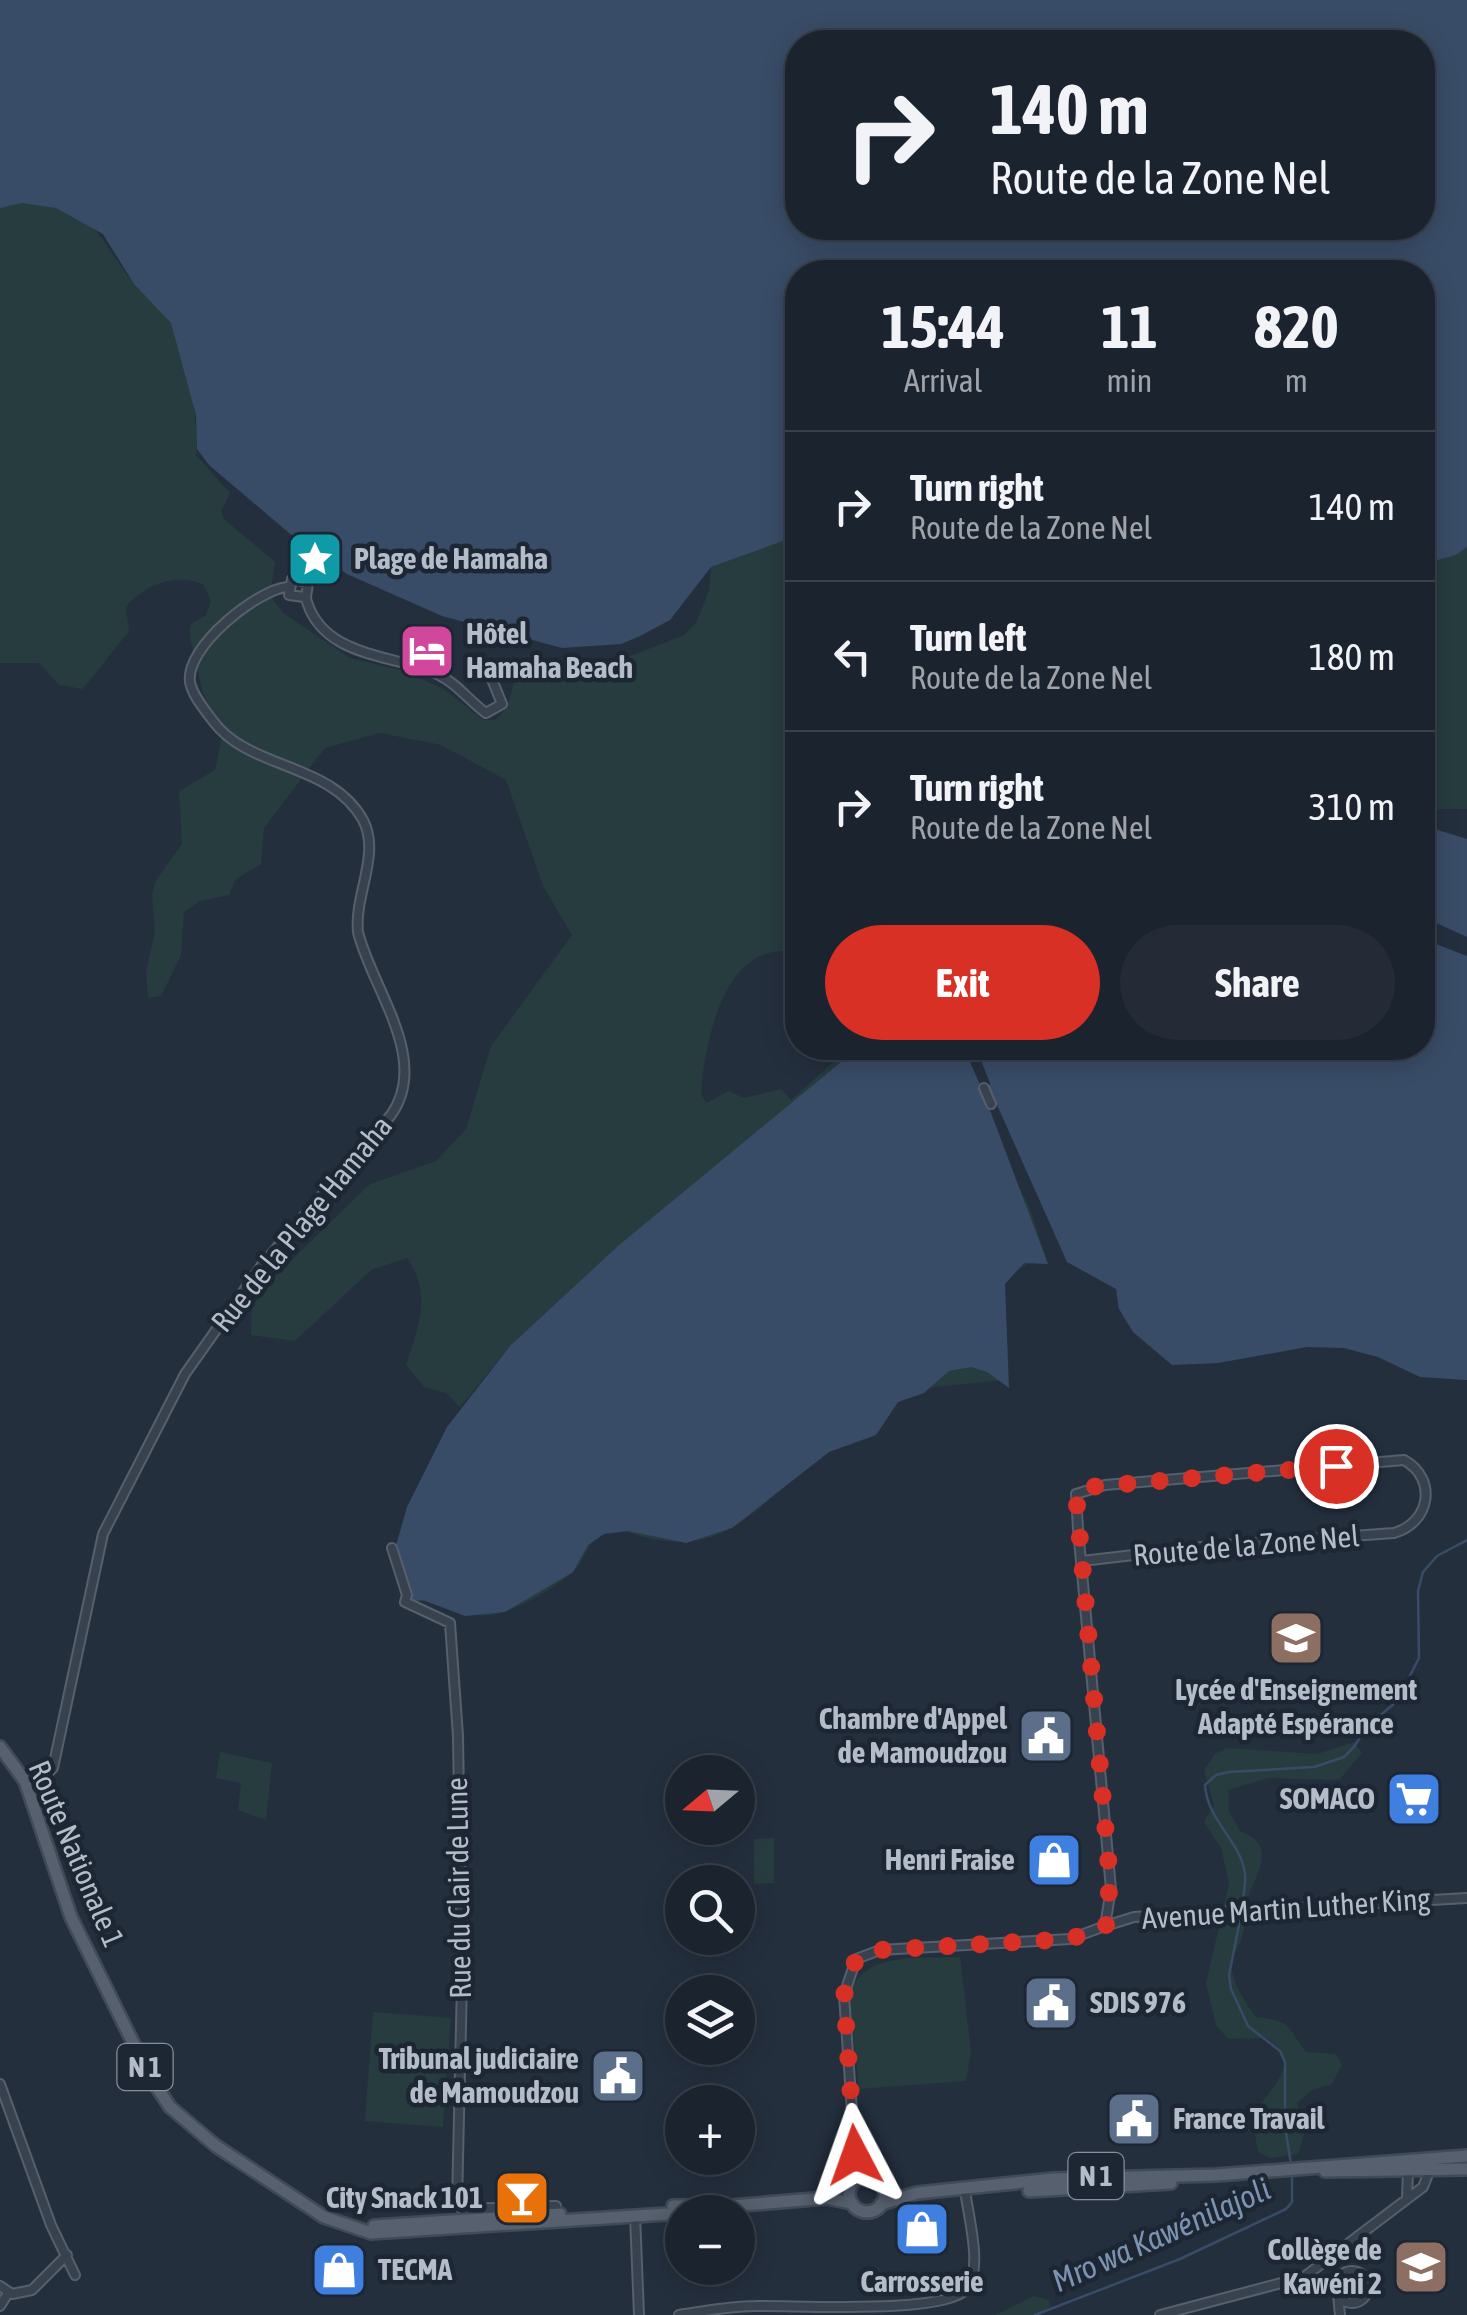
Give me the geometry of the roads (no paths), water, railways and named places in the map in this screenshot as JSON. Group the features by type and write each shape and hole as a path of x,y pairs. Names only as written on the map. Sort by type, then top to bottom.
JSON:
{"main road":[{"name":"Route Nationale 1","path":"0,1747 29,1792 70,1917 140,2058 170,2107 248,2168 324,2217 350,2228 386,2234 665,2210"},
{"name":"Route Nationale 1","path":"1430,2164 1467,2156"},
{"name":"Route Nationale 1","path":"755,2204 826,2198 852,2203 869,2212 917,2194 1119,2175 1217,2175 1306,2169 1341,2173 1430,2164 1467,2168"},
{"name":"Route Nationale 1","path":"826,2198 870,2176 882,2184 917,2194"},
{"path":"882,2184 882,2204"},
{"path":"851,2186 852,2203"},
{"name":"Route Nationale 1","path":"350,2228 511,2215 556,2218 665,2214"},
{"name":"Route Nationale 1","path":"494,2226 511,2215"}],"street":[{"path":"292,578 304,578 309,586 304,597 292,598 287,587 292,578"},
{"name":"Rue de la Plage Hamaha","path":"29,1792 53,1768 103,1534 185,1374 262,1266 391,1115 404,1085 402,1052 392,1018 358,932 356,916 370,841 363,821 346,798 325,783 246,747 216,726 190,683 192,660 210,636 270,593 287,587"},
{"path":"304,597 320,628 338,640 444,677 486,713 502,704 490,672"},
{"path":"984,1088 991,1104"},
{"name":"Route de la Zone Nel","path":"1082,1562 1210,1546 1394,1533 1408,1529 1424,1511 1422,1474 1404,1460 1088,1487 1076,1494 1110,1880 1106,1926"},
{"name":"Rue du Clair de Lune","path":"392,1548 407,1595 405,1602 450,1624 458,1736 462,1981 456,2199 462,2208 511,2215"},
{"name":"Avenue Martin Luther King","path":"1106,1926 1134,1917 1467,1898"},
{"path":"851,2186 855,2155 844,1995 856,1959 880,1950 1070,1939 1106,1926"},
{"path":"0,2084 51,2225 75,2276"},
{"path":"855,2155 870,2176"},
{"path":"1160,2315 1304,2278 1423,2188 1430,2164"},
{"path":"1407,2199 1408,2165"},
{"path":"680,2315 753,2306 912,2307 961,2295 969,2286 973,2262 970,2190"},
{"path":"635,2215 639,2315"},
{"path":"1340,2314 1350,2303 1363,2298 1367,2289 1365,2279 1343,2261 1344,2248"},
{"path":"0,2286 8,2293 21,2295 32,2290 67,2254"},
{"path":"1331,2257 1338,2279 1340,2314"},
{"path":"1338,2279 1352,2272"},
{"path":"5,2306 8,2293"},
{"path":"1338,2295 1350,2303"}],"water":[{"path":"0,0 1467,0 1467,547 1456,555 1435,561 1435,260 785,260 785,540 711,567 670,620 640,636 621,644 562,648 442,616 347,574 295,538 209,465 197,449 196,415 171,323 134,284 103,234 56,208 22,203 0,208"},
{"path":"1435,829 1467,839 1467,937 1435,922"},
{"path":"1435,944 1467,956 1467,1380 1420,1377 1378,1357 1344,1348 1307,1347 1218,1363 1172,1365 1133,1332 1119,1309 1116,1289 1067,1262 994,1098 988,1105 1048,1264 1024,1263 1005,1284 1009,1388 987,1372 971,1367 949,1371 924,1393 898,1402 876,1435 829,1452 732,1528 686,1543 628,1531 604,1534 588,1545 573,1572 505,1612 465,1616 423,1600 412,1601 395,1549 407,1507 447,1427 510,1346 618,1246 843,1060 969,1060 981,1087 988,1093 990,1083 981,1060 1435,1060"}],"waterway":[{"name":"Mro wa Kawénilajoli","path":"1242,1907 1242,1862 1212,1809 1205,1785 1216,1775 1229,1772 1314,1767 1344,1757 1368,1726 1397,1701 1419,1658 1418,1591 1423,1572 1437,1556 1467,1540"},
{"name":"Mro wa Kawénilajoli","path":"1241,1915 1229,1975 1231,1989 1248,2026 1280,2051 1285,2062 1285,2126 1291,2164"},
{"name":"Mro wa Kawénilajoli","path":"1035,2315 1180,2259 1286,2209 1292,2202 1292,2172"}],"place":[{"name":"Plage de Hamaha","path":"315,559"},
{"name":"Hôtel Hamaha Beach","path":"427,651"},
{"name":"Lycée d'Enseignement Adapté Espérance","path":"1296,1638"},
{"name":"Chambre d'Appel de Mamoudzou","path":"1046,1736"},
{"name":"SOMACO","path":"1414,1799"},
{"name":"Henri Fraise","path":"1054,1860"},
{"name":"SDIS 976","path":"1051,2003"},
{"name":"Tribunal judiciaire de Mamoudzou","path":"618,2076"},
{"name":"France Travail","path":"1134,2119"},
{"name":"City Snack 101","path":"522,2198"},
{"name":"Carrosserie","path":"922,2229"},
{"name":"Collège de Kawéni 2","path":"1421,2267"},
{"name":"TECMA","path":"339,2270"}]}
